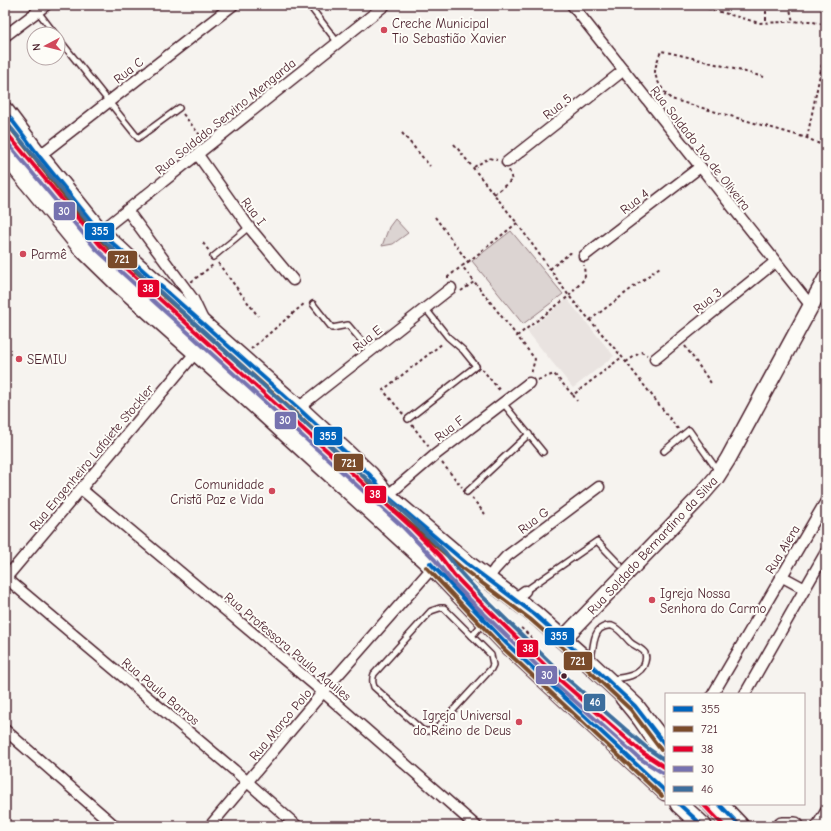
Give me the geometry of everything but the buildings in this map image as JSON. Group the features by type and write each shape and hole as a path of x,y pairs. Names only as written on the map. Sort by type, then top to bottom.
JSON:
{"main road":[{"path":"5,111 39,156 118,283 437,561 485,621 507,644 665,791"},
{"path":"8,163 92,239 128,258 206,326 370,475 387,496 466,563 488,579 520,595 534,614 635,706 665,745"},
{"path":"680,805 702,826"},
{"path":"720,805 740,826"},
{"path":"782,826 795,826"}],"street":[{"path":"5,36 35,8 46,5"},
{"name":"Rua C","path":"39,156 233,5"},
{"name":"Rua Soldado Servino Mengarda","path":"92,239 386,5"},
{"name":"Rua Soldado Ivo de Oliveira","path":"572,5 811,306"},
{"name":"Rua 5","path":"506,162 624,70"},
{"name":"Rua I","path":"198,155 249,227 293,280"},
{"name":"Rua 4","path":"584,256 700,167"},
{"path":"127,210 193,299 206,326"},
{"name":"Rua 3","path":"655,359 775,262"},
{"name":"Rua Soldado Bernardino da Silva","path":"563,639 623,569 698,499 720,473 826,278"},
{"name":"Rua E","path":"298,408 451,288"},
{"name":"Rua Engenheiro Lafaiete Stockler","path":"6,578 196,352"},
{"name":"Rua F","path":"387,496 435,455 529,382"},
{"name":"Rua G","path":"488,579 495,568 507,556 599,487"},
{"name":"Rua Professora Paula Aquiles","path":"81,489 323,692 476,826"},
{"name":"Rua Aiera","path":"714,693 826,501"},
{"path":"746,693 826,552"},
{"name":"Rua Marco Polo","path":"210,826 323,692 437,561"},
{"path":"781,576 805,589"},
{"name":"Rua Paula Barros","path":"6,578 248,782 297,826"},
{"path":"5,730 115,826"},
{"path":"817,826 826,811"}],"lane":[{"path":"309,5 338,43"},
{"path":"35,8 49,26"},
{"path":"66,48 138,138 179,108"},
{"path":"5,130 92,239 408,524 437,561 454,575 561,681 643,752 665,766"},
{"path":"213,257 249,227"},
{"path":"313,304 332,328 348,325 371,352"},
{"path":"408,419 476,366 463,350 449,338 426,308"},
{"path":"505,401 543,452"},
{"path":"664,451 689,430 720,473"},
{"path":"467,492 529,434"},
{"path":"520,595 597,541 623,569"},
{"path":"437,561 487,588 579,662 613,693 637,723 665,765"},
{"path":"444,608 472,636 491,655 493,665 437,728 426,731 422,730 374,687 372,683 374,674 431,611 435,609 444,608"},
{"path":"472,636 485,621"},
{"path":"589,663 593,654 596,635 601,629 608,626 617,629 632,644 644,653 646,658 642,669 629,676 607,679"},
{"path":"704,805 724,826"}],"path":[{"path":"696,5 759,22 809,21 826,25"},
{"path":"766,5 766,22"},
{"path":"789,5 793,22"},
{"path":"807,138 826,45"},
{"name":"Rua Soldado Ivo de Oliveira","path":"764,76 661,51 655,71 666,95 672,99 807,138 826,147"},
{"path":"179,108 208,146"},
{"path":"402,133 430,166"},
{"path":"454,144 474,167 517,223 569,296 622,357 683,435"},
{"path":"474,167 489,158 506,162 512,180 494,194"},
{"path":"435,217 468,262"},
{"path":"517,223 462,266 535,359 529,382"},
{"path":"203,243 213,257"},
{"path":"517,336 569,296 584,278 584,256 570,253 550,269"},
{"path":"184,287 217,262 258,316"},
{"path":"590,320 660,267"},
{"path":"249,351 309,299"},
{"path":"383,390 449,338"},
{"path":"680,339 711,383"},
{"path":"626,362 641,352 655,359"},
{"path":"573,395 622,357"},
{"path":"476,366 481,367 505,401"},
{"path":"529,382 554,374 577,401"},
{"path":"521,628 533,639"}],"shaded area":[{"path":"395,219 408,233 393,244 382,246 389,227"},
{"path":"511,231 563,294 523,324 472,261"},
{"path":"567,299 614,356 573,388 527,331"}],"transit line":[{"name":"355","path":"5,111 100,232 298,408 370,475 387,496 466,563 534,614 589,663 635,706 665,745"},
{"name":"721","path":"5,121 96,236 294,412 366,479 383,501 462,568 530,619 585,667 631,710 661,750"},
{"name":"46","path":"10,127 104,241 412,520 445,552 459,571 482,596 565,677 647,748 665,760"},
{"name":"38","path":"5,131 100,245 408,524 440,556 454,575 478,600 561,681 643,753 665,767"},
{"name":"30","path":"5,140 96,249 404,528 474,604 557,685 639,758 663,773"},
{"name":"355","path":"430,563 507,644 665,791"},
{"name":"721","path":"426,567 503,648 662,796"},
{"name":"355","path":"680,805 703,826"},
{"name":"38","path":"704,805 724,826"},
{"name":"355","path":"720,805 740,826"}],"place":[{"name":"Creche Municipal Tio Sebastião Xavier","path":"384,30"},
{"name":"Parmê","path":"23,254"},
{"name":"SEMIU","path":"19,359"},
{"name":"Comunidade Cristã Paz e Vida","path":"272,491"},
{"name":"Igreja Nossa Senhora do Carmo","path":"652,600"},
{"name":"Igreja Universal do Reino de Deus","path":"519,722"}]}
